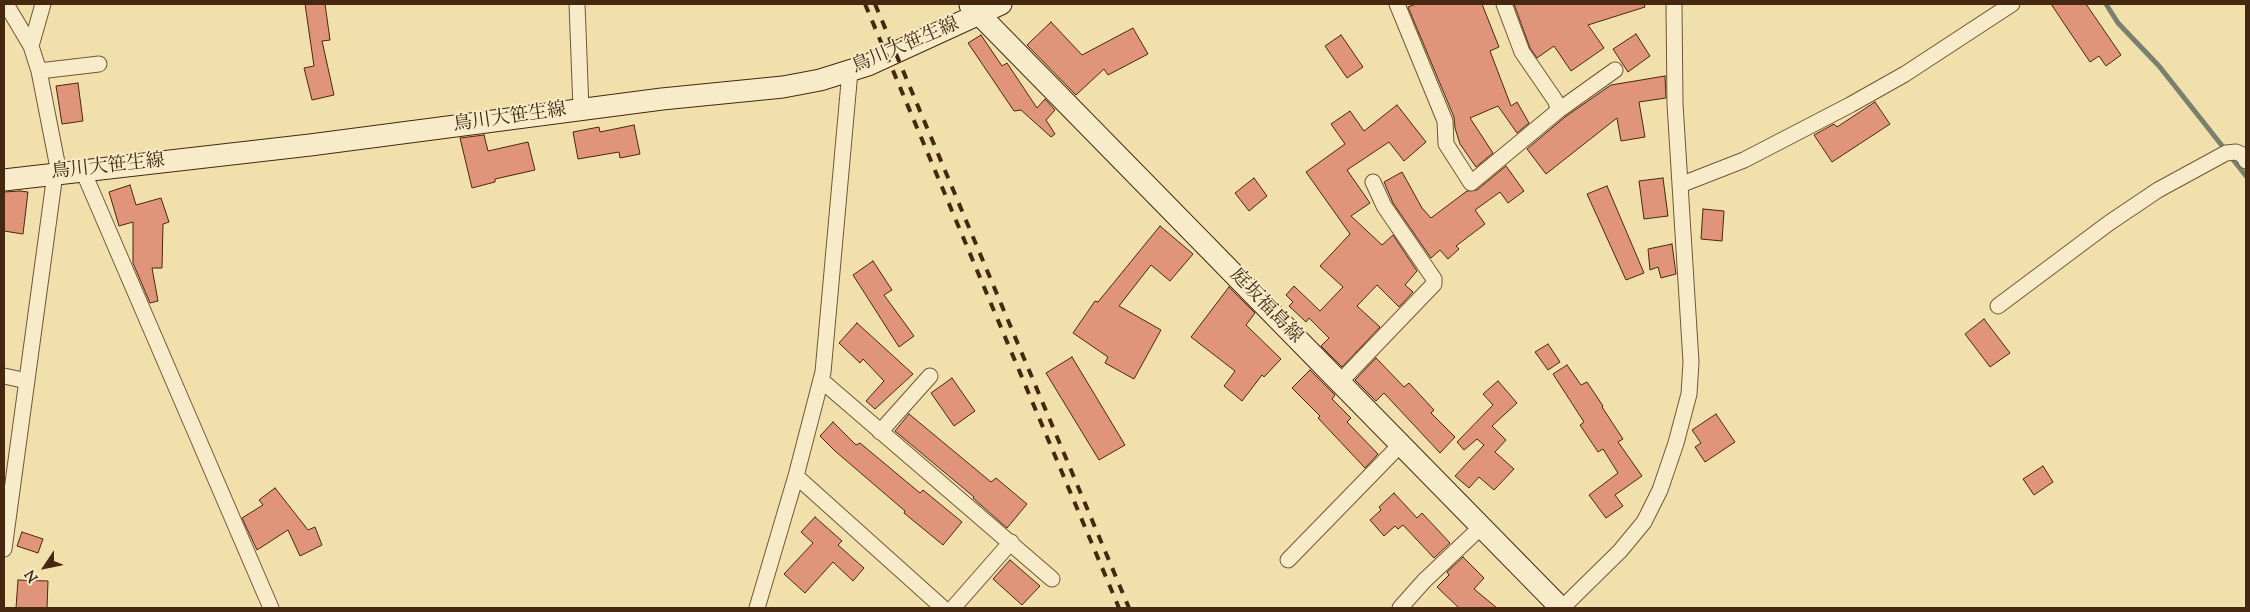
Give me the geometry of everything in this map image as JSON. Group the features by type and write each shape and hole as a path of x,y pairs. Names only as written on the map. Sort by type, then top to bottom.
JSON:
{"street":[{"path":"4,549 57,174 39,72 31,46 6,4"},
{"path":"31,46 43,4"},
{"path":"577,4 581,110"},
{"name":"鳥川大笹生線","path":"4,180 784,87 868,65 974,9 1001,4"},
{"path":"1397,4 1445,122 1446,144 1471,183 1558,110 1615,70"},
{"path":"1504,4 1522,52 1555,100 1558,110"},
{"path":"1562,608 1620,551 1644,522 1660,490 1676,444 1689,394 1692,362 1675,104 1674,4"},
{"path":"1680,185 1744,160 1850,105 1905,74 2012,4"},
{"name":"庭坂福島線","path":"974,9 1339,383 1562,608"},
{"path":"39,72 99,64"},
{"path":"756,608 796,476 821,380 850,71"},
{"path":"1998,306 2109,223 2158,190 2226,153 2236,152 2243,155 2246,161"},
{"path":"84,171 271,608"},
{"path":"1339,383 1434,284 1434,279 1384,206 1373,182"},
{"path":"4,376 27,381"},
{"path":"880,432 930,376"},
{"path":"821,380 1052,579"},
{"path":"1288,560 1400,445"},
{"path":"796,476 943,608"},
{"path":"1400,608 1424,581 1481,527"},
{"path":"953,608 1011,542"}],"building":[{"path":"305,4 325,4 330,40 322,41 334,95 312,100 304,68 314,66"},
{"path":"1416,4 1482,4 1499,47 1490,51 1511,106 1517,102 1529,123 1517,133 1498,106 1470,118 1493,153 1476,167 1460,144 1454,117 1408,7"},
{"path":"1514,4 1644,4 1645,7 1588,25 1604,48 1571,71 1554,46 1537,58 1530,48"},
{"path":"2051,4 2086,4 2121,55 2106,66 2099,56 2090,62"},
{"path":"1051,22 1082,55 1133,28 1148,54 1108,75 1104,69 1076,95 1027,45"},
{"path":"1636,34 1650,56 1628,72 1613,49"},
{"path":"981,35 1002,66 1007,63 1037,108 1045,99 1055,110 1046,120 1055,134 1051,137 1021,110 1014,111 968,43"},
{"path":"1341,35 1363,67 1347,78 1325,46"},
{"path":"1665,76 1666,98 1639,102 1645,137 1621,141 1617,118 1546,174 1527,149 1565,117 1611,85"},
{"path":"78,83 83,121 62,124 56,86"},
{"path":"1875,102 1890,124 1832,162 1814,135 1834,124 1837,127"},
{"path":"1397,105 1426,142 1404,161 1389,142 1347,170 1370,203 1351,216 1382,245 1393,235 1417,271 1405,285 1413,292 1399,307 1377,285 1357,306 1380,327 1342,367 1321,346 1329,338 1309,318 1306,322 1289,306 1293,302 1286,295 1294,286 1320,311 1343,287 1320,266 1350,234 1306,172 1345,144 1331,124 1350,111 1364,131"},
{"path":"634,125 640,154 620,158 619,152 578,159 573,132 599,127 600,132"},
{"path":"484,135 488,151 528,142 535,170 495,179 495,182 472,188 460,138"},
{"path":"1506,166 1524,191 1508,203 1500,192 1475,210 1485,224 1456,246 1459,249 1448,259 1440,250 1431,258 1393,203 1384,182 1402,172 1422,208 1431,218 1467,191 1477,190"},
{"path":"1254,178 1267,196 1249,211 1235,193"},
{"path":"1663,178 1668,216 1644,219 1639,181"},
{"path":"130,185 136,205 161,198 169,222 163,224 162,268 152,268 158,301 150,303 133,263 133,222 119,226 109,192"},
{"path":"1607,186 1644,273 1626,280 1587,194"},
{"path":"4,192 28,192 23,234 4,231"},
{"path":"1703,209 1724,211 1722,241 1701,239"},
{"path":"1160,226 1193,254 1170,281 1151,265 1119,306 1161,330 1134,379 1105,363 1108,357 1073,333 1095,301 1098,302"},
{"path":"1672,244 1676,274 1661,278 1658,267 1650,270 1648,249"},
{"path":"873,261 892,290 884,295 914,336 899,347 853,275"},
{"path":"1229,287 1255,313 1246,325 1281,359 1264,377 1262,375 1242,401 1224,386 1235,371 1191,337"},
{"path":"1984,319 2010,353 1990,367 1965,334"},
{"path":"857,323 913,374 875,409 866,401 884,381 863,359 860,363 839,343"},
{"path":"1548,344 1560,362 1548,370 1535,352"},
{"path":"1072,357 1125,445 1099,460 1046,373"},
{"path":"1376,358 1404,387 1409,383 1434,410 1431,413 1455,437 1440,453 1384,393 1376,401 1355,380"},
{"path":"1567,365 1581,385 1587,382 1623,439 1618,442 1642,476 1615,495 1623,506 1606,518 1589,495 1618,473 1603,449 1598,452 1580,425 1584,422 1553,374"},
{"path":"1310,370 1335,395 1332,399 1351,418 1347,422 1378,454 1365,468 1318,418 1320,416 1292,388"},
{"path":"952,378 975,411 954,426 931,393"},
{"path":"1498,381 1517,403 1492,426 1506,440 1495,452 1514,469 1494,490 1479,477 1469,488 1455,476 1484,445 1477,439 1464,450 1457,442 1493,405 1483,394"},
{"path":"909,414 991,482 996,478 1027,504 1007,528 974,497 895,431"},
{"path":"1716,414 1735,442 1705,462 1695,447 1701,443 1692,430"},
{"path":"833,422 856,445 860,443 920,493 923,490 962,522 943,545 904,513 905,511 820,436"},
{"path":"2043,466 2053,482 2034,495 2023,479"},
{"path":"275,488 308,530 315,527 322,545 300,556 288,530 257,550 242,518 263,505 259,500"},
{"path":"1394,493 1417,518 1422,513 1450,543 1434,558 1403,525 1398,529 1395,526 1384,536 1370,520 1381,510 1379,507"},
{"path":"815,517 842,541 838,545 864,568 853,581 833,562 805,593 784,574 813,543 801,532"},
{"path":"22,532 43,539 38,553 17,546"},
{"path":"1463,557 1484,578 1474,589 1497,608 1459,608 1437,587 1449,575 1447,572"},
{"path":"1010,560 1040,586 1022,605 993,579"},
{"path":"18,580 48,581 47,608 16,608"}],"waterway":[{"path":"2106,4 2118,23 2159,66 2246,176"}],"railway":[{"path":"865,4 1119,608"},
{"path":"875,4 1129,608"}]}
